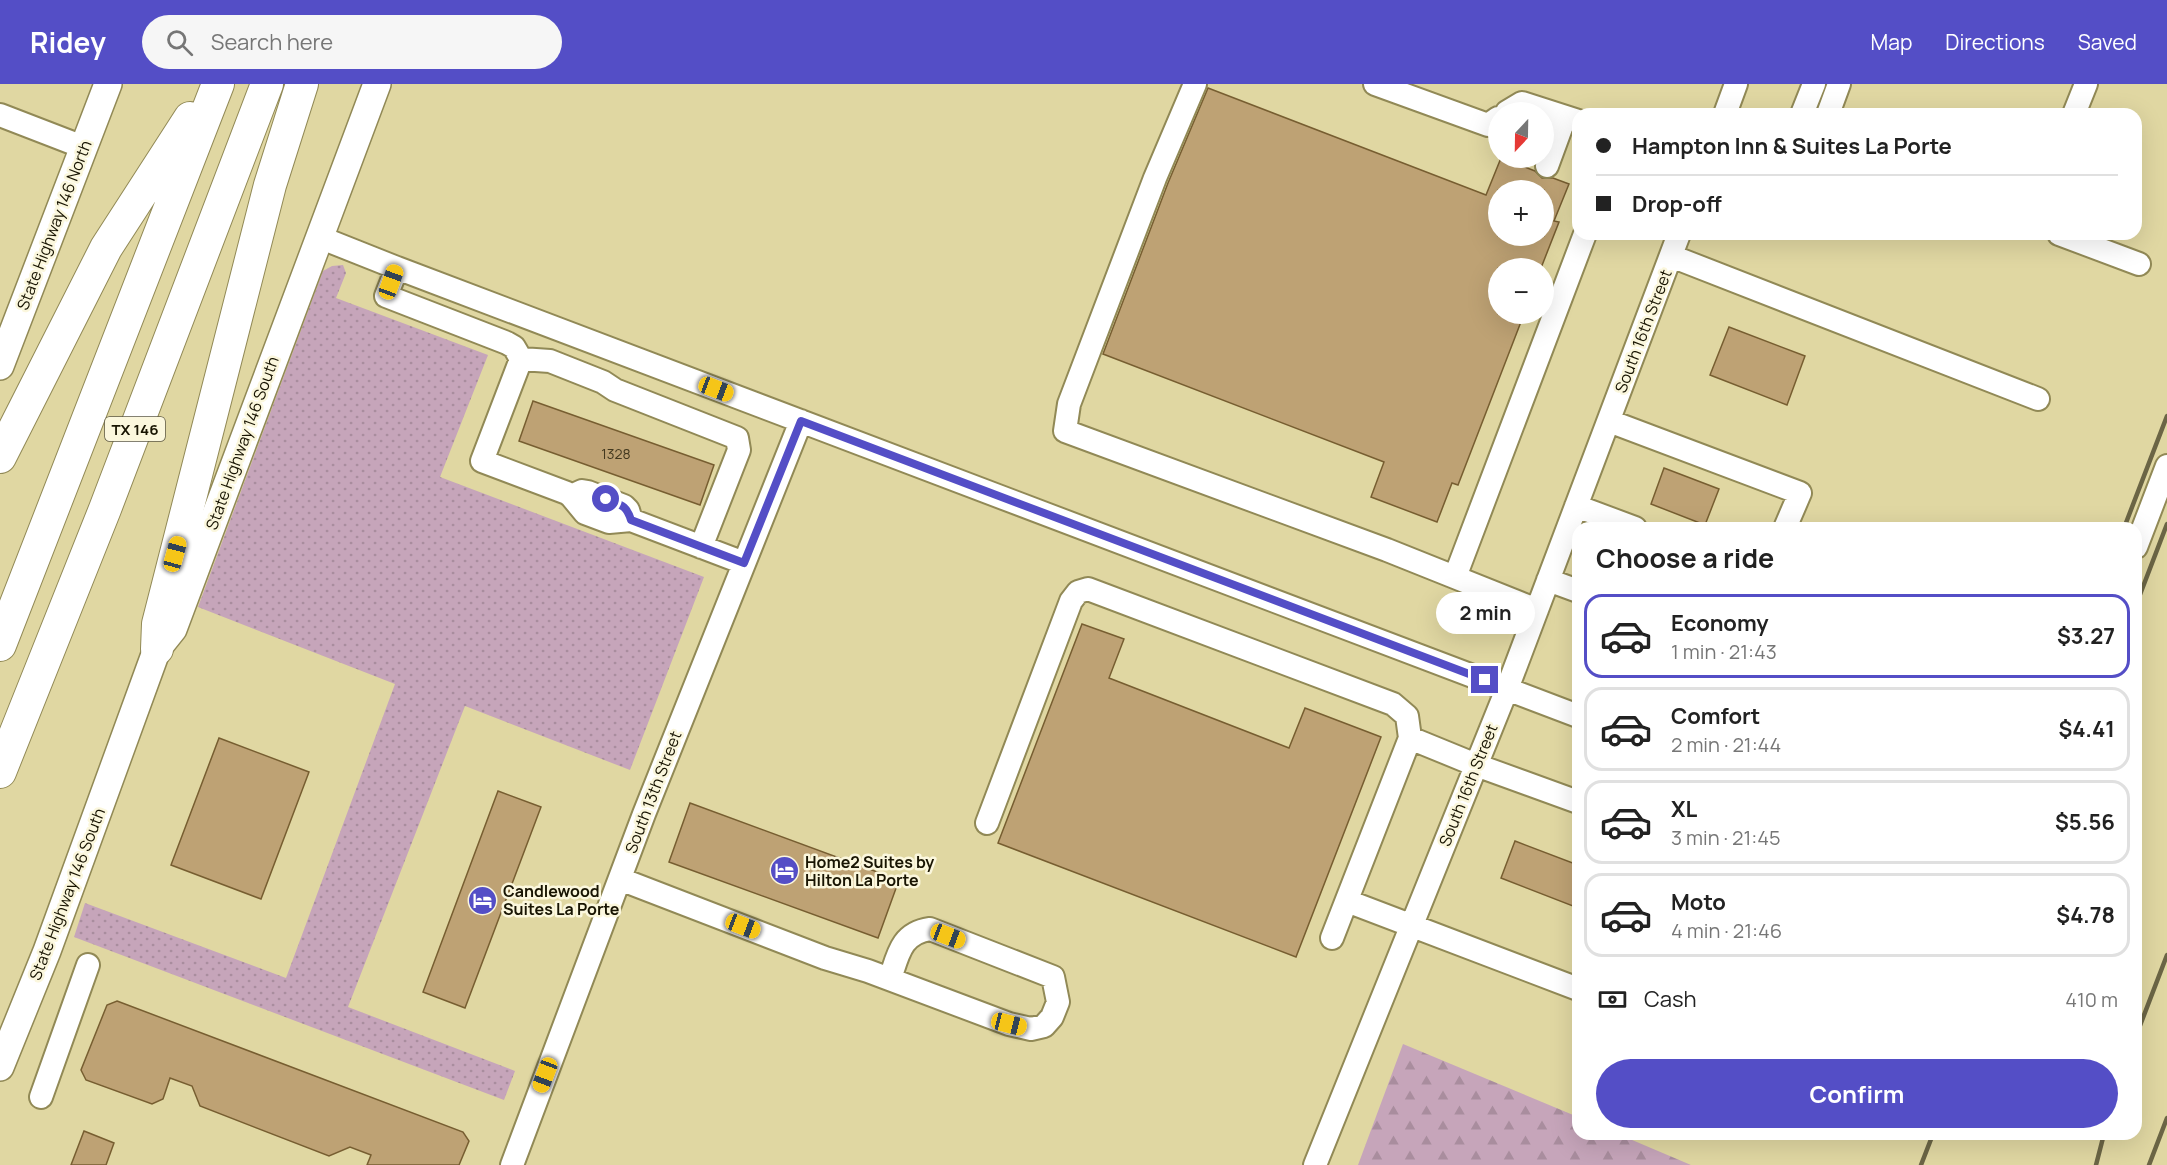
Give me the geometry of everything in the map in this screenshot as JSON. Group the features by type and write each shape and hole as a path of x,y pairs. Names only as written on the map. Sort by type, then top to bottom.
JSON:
{"highway":[{"path":"0,457 106,248 212,84"},
{"name":"TX 146","path":"0,645 218,84"},
{"name":"TX 146","path":"0,772 105,509 267,84"},
{"path":"157,649 158,624 267,197 302,84"}],"main road":[{"name":"State Highway 146 North","path":"0,366 108,84"},
{"name":"State Highway 146 South","path":"0,1067 47,951 157,649 173,629 377,84"}],"street":[{"path":"1194,84 1155,178 1069,404 1065,431 1376,545 1537,610"},
{"path":"1376,84 1488,125"},
{"path":"1732,108 1736,84"},
{"path":"1804,108 1814,84"},
{"path":"1830,108 1839,84"},
{"path":"2076,108 2086,84"},
{"path":"1554,113 1572,119 1554,153"},
{"path":"0,115 84,147"},
{"path":"319,237 1572,714"},
{"path":"1455,577 1583,240"},
{"name":"South 16th Street","path":"1315,1165 1507,689 1678,240"},
{"path":"2076,240 2139,264"},
{"path":"1671,256 2038,399"},
{"path":"396,268 386,296 507,343 514,347 521,358"},
{"path":"521,358 482,461 571,496 585,513 609,522 631,520 744,563"},
{"path":"521,358 550,361 603,382 615,390 737,438 739,450 702,547"},
{"name":"South 13th Street","path":"512,1165 620,879 801,421"},
{"path":"1609,421 1800,493 1788,522"},
{"path":"2142,531 2167,466"},
{"path":"1576,506 1619,522"},
{"path":"1548,580 1572,589"},
{"path":"987,823 1071,601 1078,592 1088,589 1393,704 1407,716 1410,738 1332,938"},
{"path":"1410,738 1572,800"},
{"path":"620,879 825,958 1009,1024 1031,1029 1044,1026 1052,1017 1058,1002 1053,977 930,929 917,931 900,948 890,980"},
{"path":"1347,901 1572,986"},
{"path":"41,1097 88,965"}],"green space":[{"path":"343,265 346,273 336,298 488,355 440,477 704,577 630,770 465,706 348,1007 515,1071 504,1100 74,937 85,903 286,978 395,684 198,607 323,271 332,266"},
{"path":"1403,1044 1572,1114 1572,1140 1632,1140 1691,1165 1358,1165"}],"building":[{"path":"1208,88 1486,195 1488,190 1488,246 1550,246 1545,258 1488,258 1488,324 1520,324 1458,485 1452,483 1437,522 1371,497 1384,462 1103,354 1168,183"},
{"path":"1497,168 1527,168 1535,171 1542,178 1553,178 1569,184 1554,221 1554,180 1492,180"},
{"path":"1554,221 1559,222 1554,235"},
{"path":"1729,327 1805,356 1787,405 1710,375"},
{"path":"533,401 714,465 700,505 519,441"},
{"path":"1664,468 1719,489 1706,522 1697,522 1651,504"},
{"path":"1082,624 1124,639 1109,678 1289,748 1305,708 1381,737 1296,957 998,843"},
{"path":"219,738 309,772 261,899 171,865"},
{"name":"Candlewood Suites La Porte","path":"498,791 541,807 465,1008 423,992"},
{"name":"Home2 Suites by Hilton La Porte","path":"690,803 899,880 878,938 669,862"},
{"path":"1515,841 1572,863 1572,906 1501,878"},
{"path":"117,1001 463,1132 469,1141 459,1165 367,1165 371,1155 350,1147 329,1156 200,1106 192,1086 170,1078 163,1099 152,1104 86,1080 81,1070 107,1005"},
{"path":"84,1131 114,1143 106,1165 71,1165"}],"railway":[{"path":"2126,522 2167,416"},
{"path":"2142,589 2167,524"},
{"path":"2142,1020 2167,955"},
{"path":"2149,1165 2167,1118"},
{"path":"1921,1165 1931,1140"},
{"path":"2096,1165 2102,1140"}],"place":[{"name":"Home2 Suites by Hilton La Porte","path":"784,871"},
{"name":"Candlewood Suites La Porte","path":"482,900"}],"route":[{"path":"606,499 624,506 631,520 744,563 801,421 1485,680"}]}
